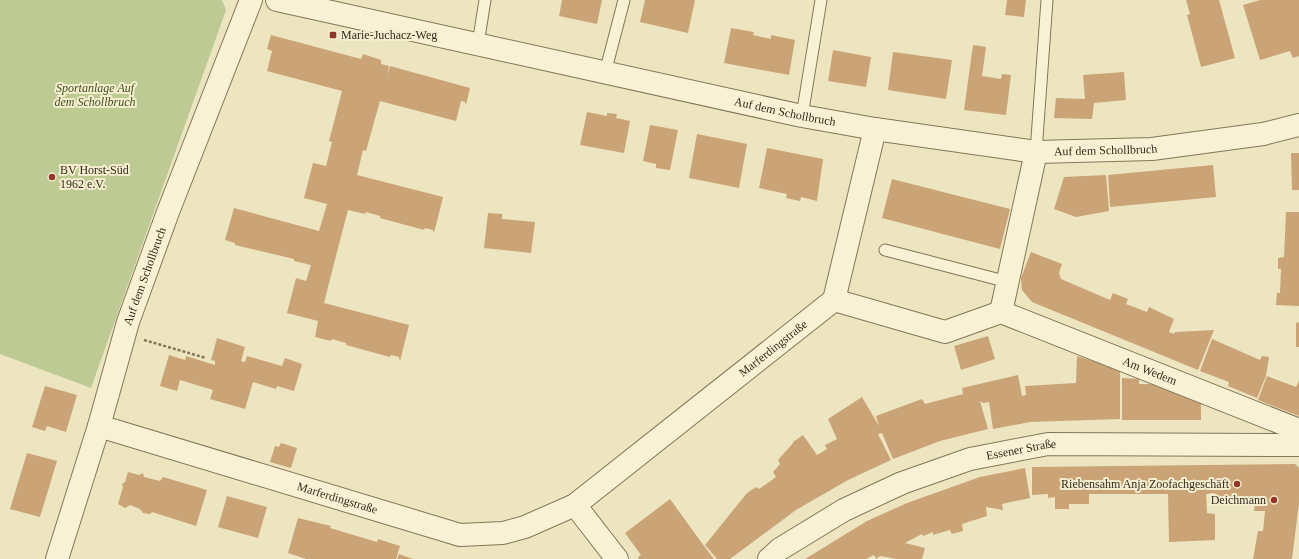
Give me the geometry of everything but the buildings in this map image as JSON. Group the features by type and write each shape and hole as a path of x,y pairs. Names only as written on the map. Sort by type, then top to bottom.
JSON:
{"street":[{"name":"Auf dem Schollbruch","path":"57,559 99,426 124,335 168,212 251,0"},
{"name":"Auf dem Schollbruch","path":"277,0 802,116 875,129 1036,152 1152,149 1263,134 1299,125"},
{"path":"875,129 834,300 945,332 1001,312 1036,152"},
{"name":"Marferdingstraße","path":"99,426 460,534 503,533 517,529 575,505 834,300"},
{"name":"Am Wedem","path":"1001,312 1299,430"},
{"name":"Essener Straße","path":"769,559 780,550 844,510 902,483 970,459 1048,444 1299,445"},
{"path":"575,505 617,559"}],"lane":[{"path":"478,44 485,0"},
{"path":"605,73 624,0"},
{"path":"802,116 821,0"},
{"path":"1036,152 1047,0"},
{"path":"884,250 1008,282"}],"path":[{"path":"124,335 206,358"}],"green space":[{"name":"Sportanlage Auf dem Schollbruch","path":"0,0 222,0 226,10 91,388 0,354"}],"place":[{"name":"Marie-Juchacz-Weg","path":"333,35"},
{"name":"BV Horst-Süd 1962 e.V.","path":"52,177"},
{"name":"Riebensahm Anja Zoofachgeschäft","path":"1237,484"},
{"name":"Deichmann","path":"1274,500"}]}
